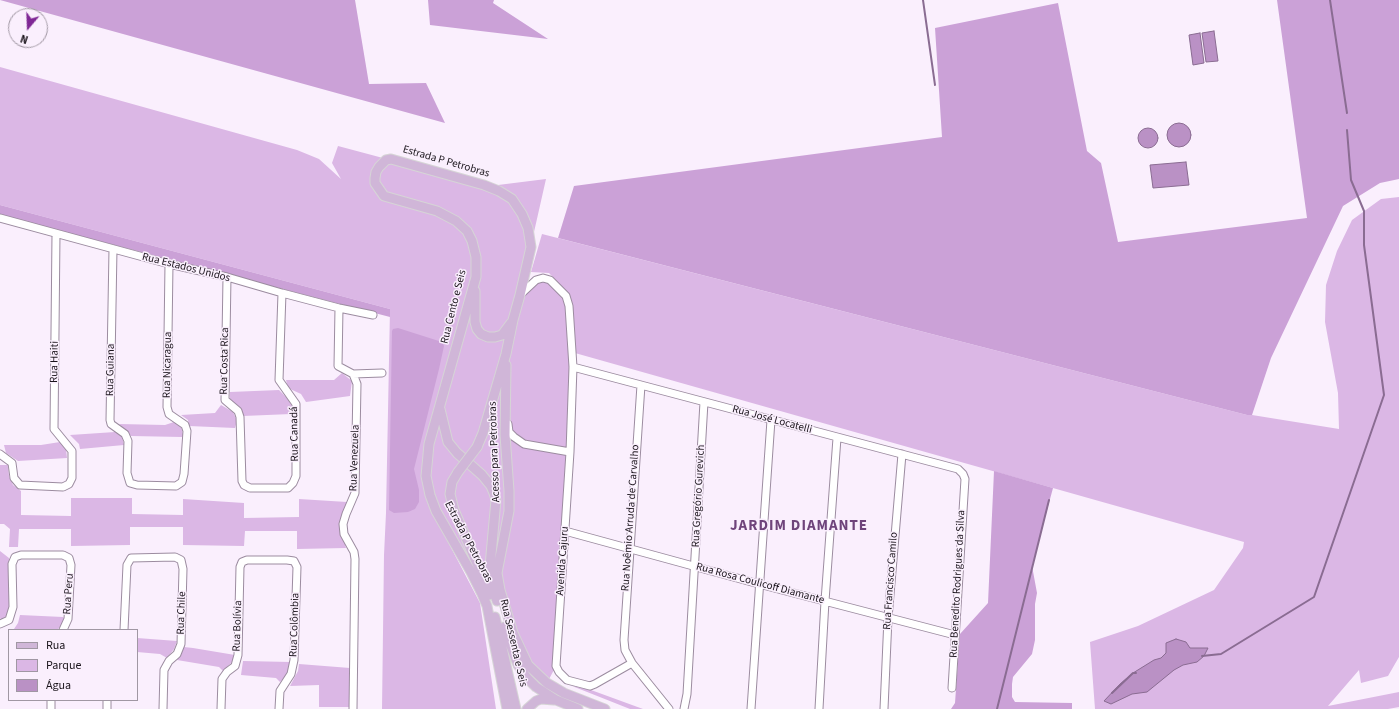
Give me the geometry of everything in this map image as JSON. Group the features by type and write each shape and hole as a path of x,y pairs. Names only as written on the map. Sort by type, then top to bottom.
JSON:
{"main road":[{"name":"Estrada P Petrobras","path":"384,196 375,183 376,172 382,162 391,159 499,190 512,199 522,214 528,228 531,247"},
{"name":"Rua Cento e Seis","path":"384,196 437,211 456,221 467,231 472,241 476,257 476,278 440,407"},
{"name":"Acesso para Petrobras","path":"458,472 477,447 483,433 506,354 531,247"},
{"path":"476,278 475,322 477,329 481,334 488,337 502,335 513,320"},
{"name":"Acesso para Petrobras","path":"506,354 505,435 509,511 497,573 500,590 512,633 528,665 547,683 564,693 605,709"},
{"name":"Estrada P Petrobras","path":"440,407 448,442 457,453 482,475 491,486 494,493 496,500 489,577 509,643 518,665 536,687 556,700 578,709"},
{"name":"Estrada P Petrobras","path":"440,407 429,444 427,460 426,476 430,495 436,511 471,572 484,600 507,709"},
{"name":"Rua Sessenta e Seis","path":"458,472 452,482 450,494 454,510 478,566 492,604 516,709"},
{"path":"527,709 536,701 541,699 556,700"}],"street":[{"name":"Rua Estados Unidos","path":"0,218 169,264 227,277 282,293 373,315"},
{"name":"Rua Haiti","path":"0,454 12,463 14,478 20,485 63,487 69,484 72,478 72,451 54,429 56,234"},
{"name":"Rua Guiana","path":"113,249 111,424 125,434 128,441 127,473 130,483 136,485 176,486 182,482"},
{"name":"Rua Nicaragua","path":"169,264 167,407 170,414 184,425 187,431 184,474 182,482"},
{"name":"Rua Costa Rica","path":"227,277 225,400 238,411 240,417 242,481 244,485 250,488 288,488 294,483"},
{"name":"Avenida Cajuru","path":"520,295 536,280 543,278 550,280 566,296 569,306 573,367 570,452 556,666 558,672 567,680 590,686 632,663"},
{"name":"Rua Canadá","path":"282,293 279,380 296,404 296,476 294,483"},
{"path":"340,308 338,366 353,374 382,374"},
{"name":"Rua José Locatelli","path":"573,367 958,469 963,474 965,479"},
{"name":"Rua Venezuela","path":"353,374 357,384 355,487 353,498 343,524 344,534 354,552 355,559 353,709"},
{"name":"Rua Noêmio Arruda de Carvalho","path":"632,663 625,650 624,640 640,385"},
{"name":"Rua Gregório Gurevich","path":"684,709 687,694 704,402"},
{"path":"505,410 509,432 518,441 524,444 570,452"},
{"path":"751,709 770,420"},
{"path":"819,709 837,438"},
{"name":"Rua Francisco Camilo","path":"884,709 888,618 902,454"},
{"name":"Rua Benedito Rodrigues da Silva","path":"952,688 965,479"},
{"name":"Rua Rosa Coulicoff Diamante","path":"565,531 695,567 955,635"},
{"name":"Rua Peru","path":"0,624 9,620 13,607 12,564 15,557 21,555 63,554 69,558 71,565 68,619 63,629"},
{"name":"Rua Chile","path":"124,629 127,565 131,558 175,557 181,560 183,569 181,644 177,654 169,661 164,670 163,709"},
{"name":"Rua Colômbia","path":"242,562 247,560 287,560 294,561 297,567 294,660 290,674 280,691 278,709"},
{"name":"Rua Bolívia","path":"221,709 222,679 227,672 235,666 238,656 240,566 242,562"},
{"path":"632,663 669,709"}],"green space":[{"path":"0,67 297,150 319,159 341,179 332,163 338,146 484,185 498,185 546,179 520,294 543,278 566,296 570,312 569,294 549,273 531,272 542,234 1247,415 1339,429 1338,393 1325,322 1326,285 1337,251 1352,220 1381,199 1399,197 1399,657 1388,676 1361,683 1359,670 1328,706 1399,692 1399,707 1388,709 1095,709 1090,642 1138,626 1214,590 1243,548 1244,542 575,353 556,666 547,683 530,667 501,593 484,582 434,515 480,603 496,709 382,709 390,309 0,205"},
{"path":"342,373 352,381 350,396 306,402 301,394 288,388 286,380 334,380"},
{"path":"279,390 288,399 293,408 291,414 243,416 242,410 230,401 230,392"},
{"path":"221,405 233,412 237,421 235,428 189,426 188,420 181,415 215,413"},
{"path":"174,422 181,426 182,437 131,436 119,424 165,425"},
{"path":"115,432 122,436 124,445 80,449 79,444 70,435"},
{"path":"60,442 66,449 67,458 18,461 6,453 4,445 41,445"},
{"path":"0,465 8,465 9,476 13,485 21,491 21,515 71,516 71,498 132,498 132,514 183,515 183,499 244,503 244,518 299,517 299,499 347,502 343,512 341,529 346,548 297,549 297,531 245,531 244,546 183,545 183,527 130,527 130,545 71,546 71,529 19,529 18,547 9,547 10,529 4,524 0,524"},
{"path":"0,551 9,558 11,609 8,617 2,620 0,618"},
{"path":"20,615 63,617 65,619 64,623 58,629 14,629 18,623"},
{"path":"138,638 177,641 174,649 167,658 160,654 138,652"},
{"path":"184,647 235,655 234,660 223,671 219,667 177,660"},
{"path":"243,661 291,662 286,676 280,682 276,678 241,675"},
{"path":"299,664 350,668 350,707 319,707 319,685 290,686 298,671"},
{"path":"572,686 591,690 643,709 630,709"}],"shaded area":[{"path":"0,0 355,0 369,84 426,83 445,123 48,13 48,8 29,8"},
{"path":"428,0 494,0 493,3 548,39 430,25"},
{"path":"1277,0 1399,0 1399,179 1380,183 1343,206 1271,358 1252,415 1247,415 558,238 574,186 942,137 935,28 1058,3 1087,151 1101,163 1118,242 1307,218"},
{"path":"0,205 390,309 390,317 30,223 0,214"},
{"path":"398,328 442,342 444,346 414,469 419,490 419,502 415,509 408,512 394,513 389,510 392,331 393,329"},
{"path":"994,471 1053,488 1032,566 1037,593 1035,604 1035,640 1032,654 1013,677 1012,697 1015,702 1072,703 1072,709 951,709 955,703 960,634 988,603"}],"water":[{"path":"1214,31 1218,61 1206,62 1202,33"},
{"path":"1200,33 1204,63 1193,65 1189,35"},
{"path":"1179,123 1188,126 1191,135 1188,144 1179,147 1170,144 1167,135 1170,126"},
{"path":"1144,128 1152,128 1158,134 1158,142 1152,148 1144,148 1138,142 1138,134"},
{"path":"1186,162 1189,185 1153,188 1150,165"},
{"path":"1176,639 1186,642 1190,648 1208,648 1204,656 1197,662 1183,665 1174,670 1147,692 1132,694 1111,704 1104,701 1133,673 1154,660 1161,658 1166,653 1166,643"}],"waterway":[{"path":"923,0 935,85"},
{"path":"1330,0 1347,113"},
{"path":"1202,656 1221,654 1314,597 1384,395 1364,245 1364,211 1351,180 1347,130"},
{"path":"997,709 1049,500"},
{"path":"1112,693 1133,673 1136,673"}],"district":[{"name":"JARDIM DIAMANTE","path":"799,527"}]}
